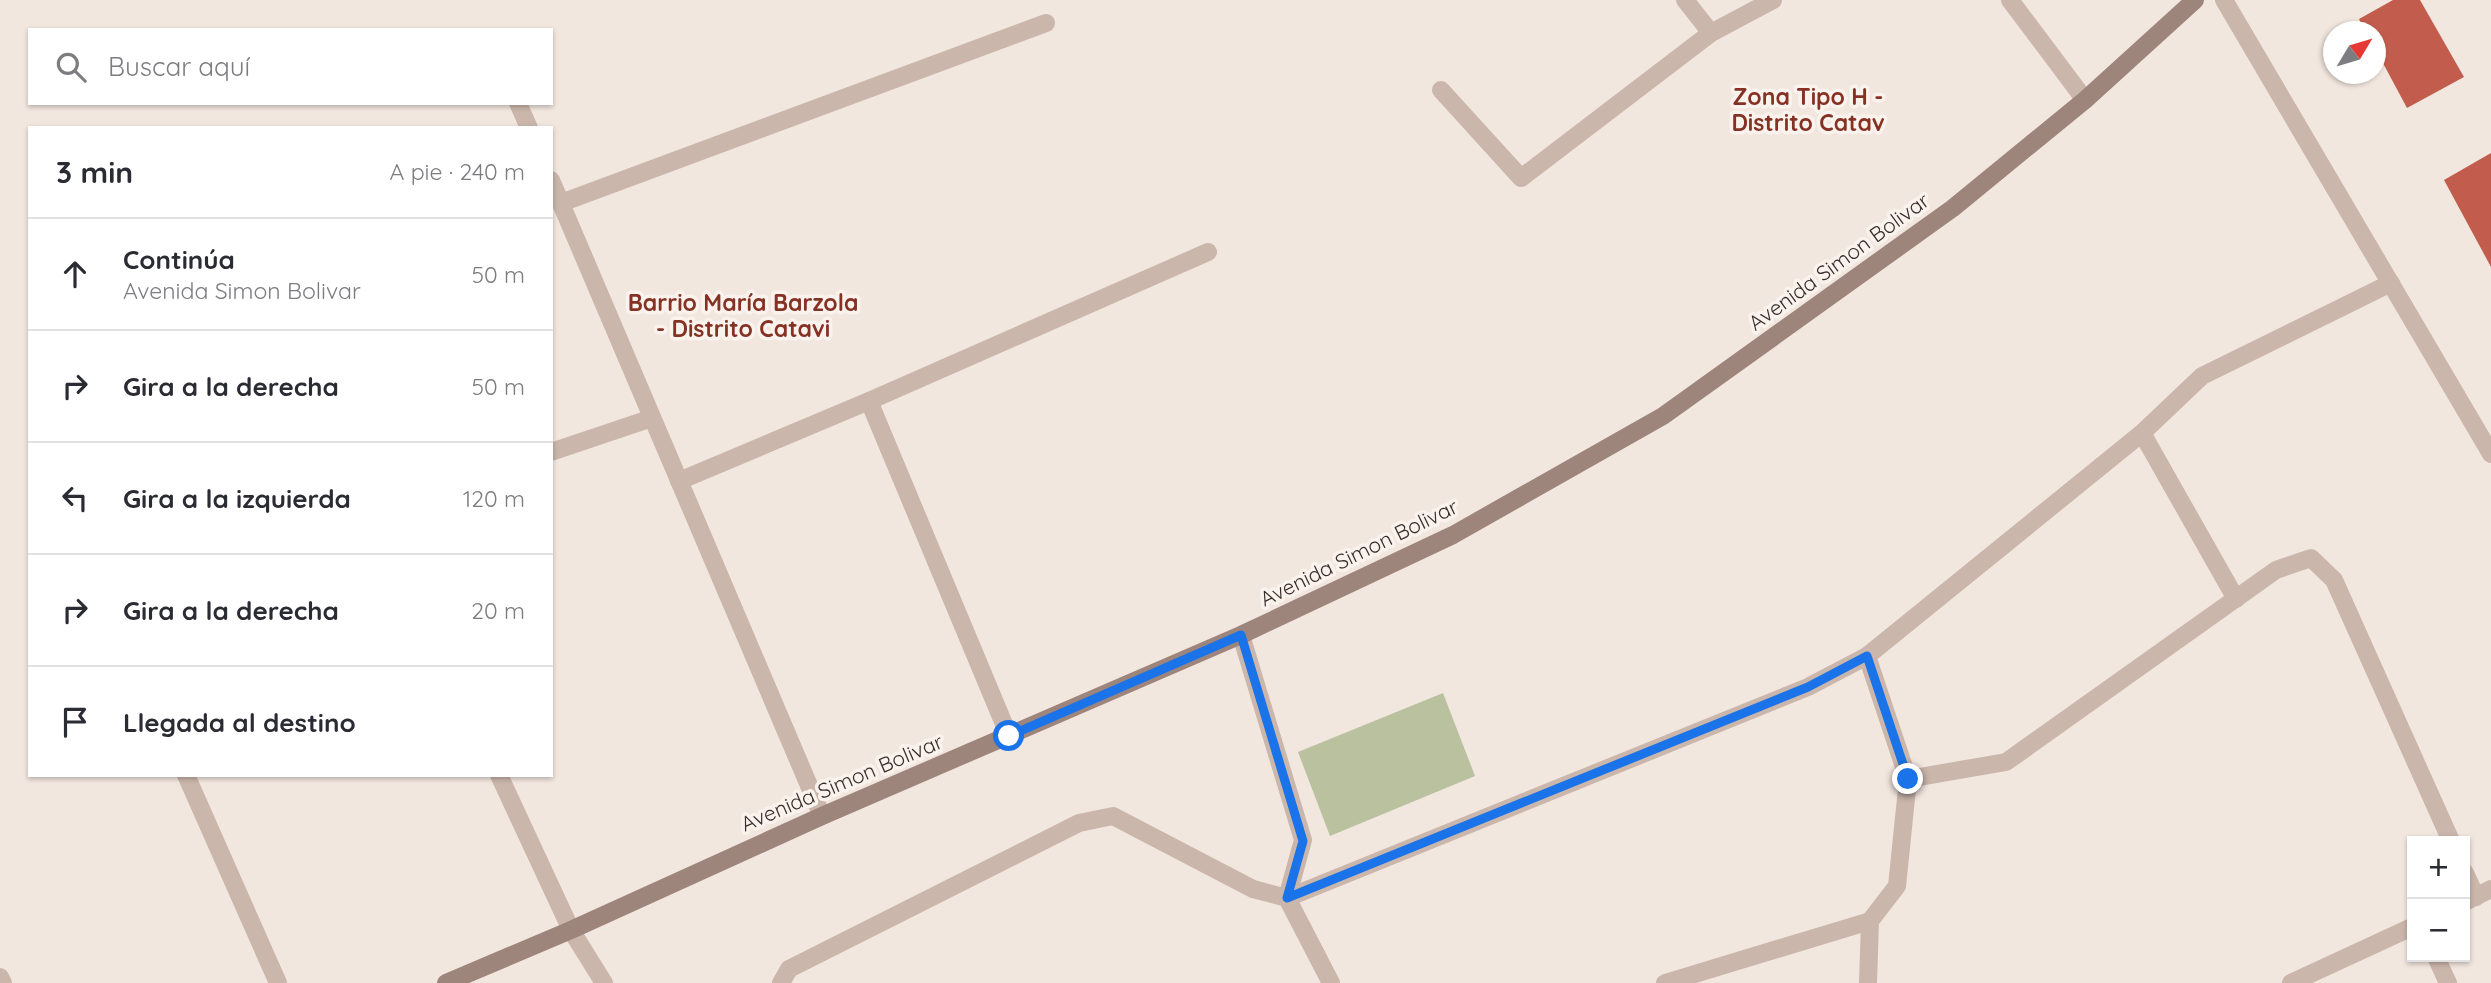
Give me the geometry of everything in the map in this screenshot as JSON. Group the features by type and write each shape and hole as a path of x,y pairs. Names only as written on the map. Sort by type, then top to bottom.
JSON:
{"main road":[{"name":"Avenida Simon Bolivar","path":"446,983 571,930 822,816 1241,635 1453,535 1663,416 1953,208 2085,100 2195,0"}],"street":[{"path":"1685,0 1711,33"},
{"path":"1441,90 1521,177 1711,33 1773,0"},
{"path":"2010,0 2085,100"},
{"path":"2224,0 2491,454"},
{"path":"561,203 1046,23"},
{"path":"520,105 528,126"},
{"path":"553,185 822,816"},
{"path":"679,481 1208,252"},
{"path":"780,983 789,970 1079,823 1113,816 1253,889 1287,898 1808,687 1867,656 2142,433 2202,376 2392,283"},
{"path":"869,401 1009,736"},
{"path":"553,451 652,418"},
{"path":"2142,433 2236,599"},
{"path":"1908,779 2006,762 2276,570 2311,558 2334,580 2449,836"},
{"path":"1241,635 1303,841 1287,898 1331,983"},
{"path":"1665,983 1870,921 1897,886 1908,779 1867,656"},
{"path":"187,777 278,983"},
{"path":"500,777 571,930 604,983"},
{"path":"1868,983 1870,921"},
{"path":"2291,983 2407,929"},
{"path":"2439,962 2448,983"},
{"path":"0,977 3,983"}],"green space":[{"path":"1443,693 1475,776 1330,836 1298,752"}],"building":[{"path":"2393,0 2420,0 2464,77 2407,108 2386,69 2386,21 2359,19"},
{"path":"2491,153 2491,267 2444,180"}],"district":[{"name":"Zona Tipo H - Distrito Catav","path":"1808,110"},
{"name":"Barrio María Barzola - Distrito Catavi","path":"743,316"}],"route":[{"path":"1009,736 1241,635 1303,841 1287,898 1808,687 1867,656 1908,779"}]}
